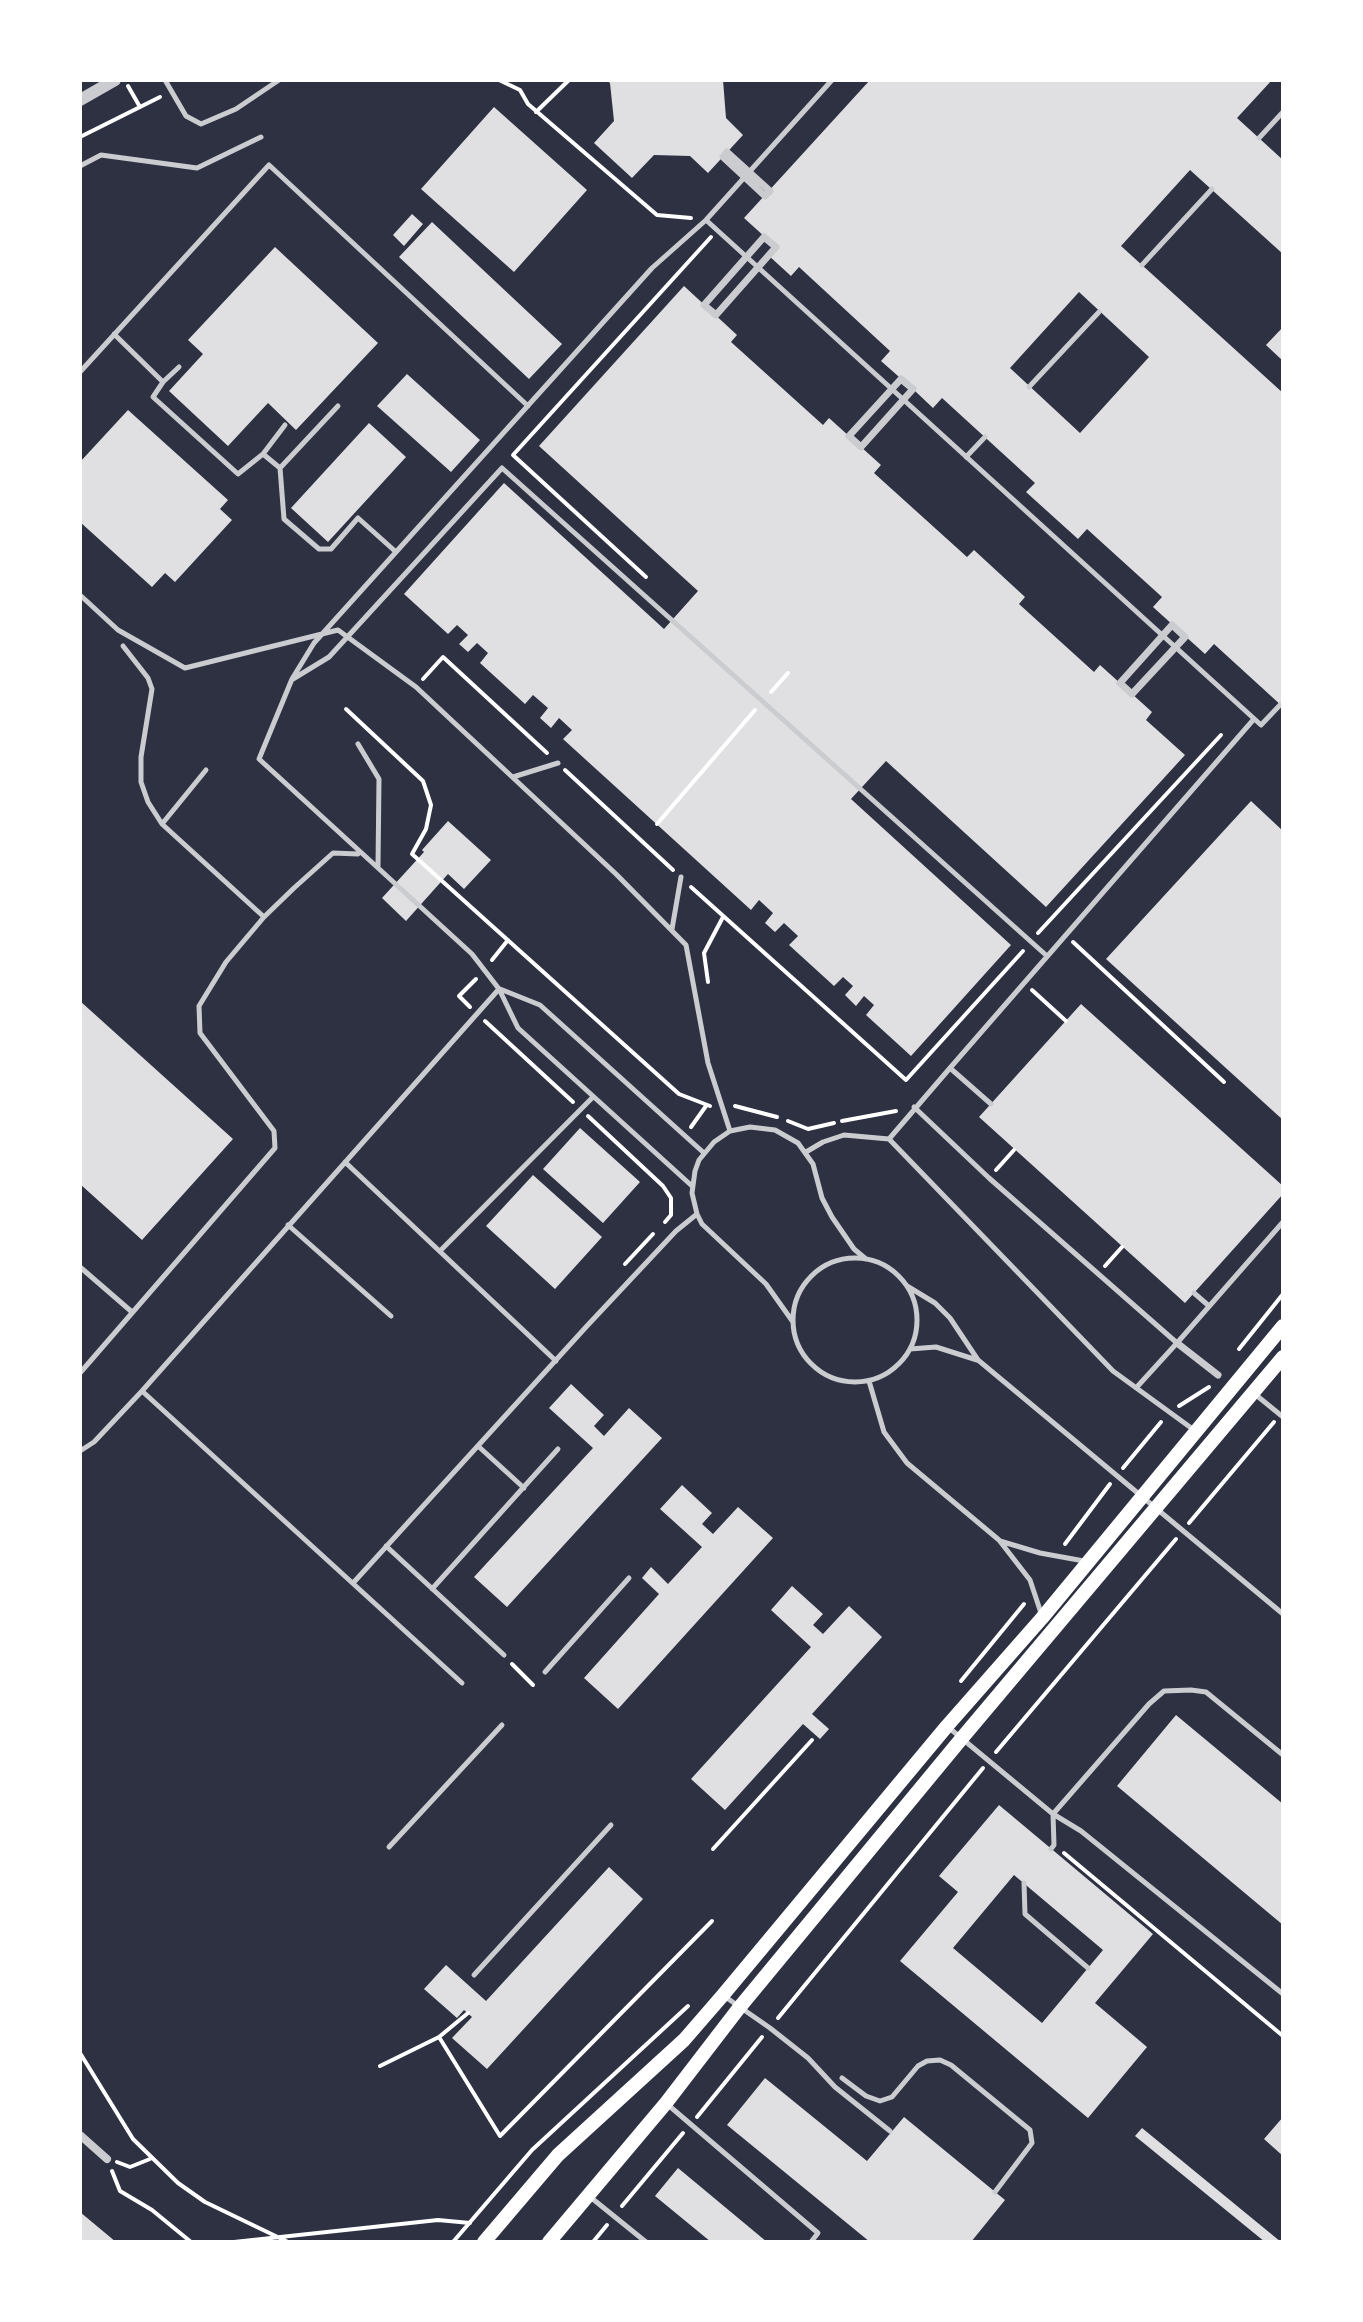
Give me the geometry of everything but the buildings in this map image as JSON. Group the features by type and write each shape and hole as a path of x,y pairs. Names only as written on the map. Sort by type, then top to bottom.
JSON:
{"main road":[{"path":"484,2242 558,2155 684,2040 947,1726 1042,1618 1283,1326"},
{"path":"549,2242 962,1738 1283,1357"}],"street":[{"path":"80,100 115,80"},
{"path":"727,152 770,191 765,196 723,157 727,152"},
{"path":"764,237 776,247 716,315 704,305 764,237"},
{"path":"901,379 913,389 861,447 849,436 901,379"},
{"path":"1172,625 1185,637 1132,694 1120,683 1172,625"},
{"path":"1177,1343 1218,1375"},
{"path":"80,2135 107,2159"}],"lane":[{"path":"165,80 186,116 201,124 236,109 279,80"},
{"path":"692,1186 518,1028 499,989 472,954 378,867 359,854 259,759 292,679 314,643 652,268 706,220 832,80"},
{"path":"1259,138 1283,112"},
{"path":"80,166 101,155 197,168 261,137"},
{"path":"80,372 269,165 528,406"},
{"path":"1142,265 1212,189"},
{"path":"706,220 1261,725 1280,705"},
{"path":"1029,387 1099,312"},
{"path":"114,334 163,382"},
{"path":"179,367 153,397 238,474 263,454 285,425"},
{"path":"280,468 338,406"},
{"path":"966,457 985,437"},
{"path":"263,454 280,468 284,519 319,549 331,549 358,518 396,552"},
{"path":"292,679 329,657 502,468 1047,956"},
{"path":"80,595 118,630 185,668 338,630 416,687 686,945 708,1063 730,1131"},
{"path":"123,646 148,678 152,689 141,757 141,782 148,802 162,824 264,917"},
{"path":"889,1139 1254,719"},
{"path":"358,744 379,779 378,867"},
{"path":"512,777 558,763"},
{"path":"162,824 206,770"},
{"path":"80,1373 275,1148 274,1131 200,1033 199,1006 219,974 264,917 333,853 359,854"},
{"path":"672,930 681,877"},
{"path":"80,1451 94,1442 142,1391 499,989"},
{"path":"499,989 540,1005 704,1153"},
{"path":"950,1068 991,1104"},
{"path":"440,1251 593,1097"},
{"path":"914,1107 989,1178 1177,1343"},
{"path":"907,1286 914,1301 916,1334 910,1349 891,1371 869,1381 844,1381 822,1373 801,1351 793,1322 766,1284 702,1224 692,1186 704,1153 730,1131 750,1127 775,1130 798,1143 806,1152 832,1217 854,1249 866,1259 887,1267 907,1286 935,1303 950,1318 978,1360 1283,1614"},
{"path":"806,1152 844,1135 889,1139 1113,1371 1195,1431"},
{"path":"345,1162 556,1361"},
{"path":"354,1582 676,1231 697,1214"},
{"path":"1136,1388 1283,1222"},
{"path":"288,1225 391,1316"},
{"path":"793,1322 797,1298 815,1273 839,1260 866,1259"},
{"path":"80,1267 132,1312"},
{"path":"1194,1293 1209,1306"},
{"path":"910,1349 936,1347 978,1360"},
{"path":"869,1381 884,1432 907,1463 999,1540 1030,1580 1042,1618"},
{"path":"142,1391 462,1683"},
{"path":"1254,1393 1282,1416"},
{"path":"478,1446 524,1488"},
{"path":"432,1589 558,1449"},
{"path":"999,1540 1056,1557 1088,1561"},
{"path":"386,1546 504,1655"},
{"path":"545,1672 629,1578"},
{"path":"1053,1847 1053,1814 1149,1704 1164,1691 1206,1692 1283,1755"},
{"path":"389,1847 502,1725"},
{"path":"947,1726 1053,1814 1081,1831 1283,1994"},
{"path":"474,1975 611,1825"},
{"path":"1024,1883 1025,1914 1088,1968"},
{"path":"723,1995 808,2058 835,2087 890,2131"},
{"path":"842,2078 866,2096 880,2101 892,2097 918,2066 927,2061 940,2060 951,2065 1030,2130 1032,2143 995,2192"},
{"path":"666,2103 818,2233 811,2242"},
{"path":"588,2196 646,2242"}],"path":[{"path":"125,80 140,107"},
{"path":"499,80 520,90 536,112 657,215 706,220"},
{"path":"536,112 569,80"},
{"path":"80,137 171,91"},
{"path":"654,584 513,455 717,230"},
{"path":"416,687 443,657 723,917 906,1080 1029,945"},
{"path":"771,692 788,673"},
{"path":"346,709 423,781 431,805 426,829 412,854 679,1094 706,1106 734,1105 808,1129 914,1107"},
{"path":"657,824 754,711"},
{"path":"1028,923 1039,934 1222,733"},
{"path":"708,983 704,953 723,917"},
{"path":"1062,932 1224,1082"},
{"path":"1024,983 1066,1021"},
{"path":"459,996 651,1174 671,1198 671,1215 625,1264"},
{"path":"989,1178 1014,1150"},
{"path":"1098,1274 1122,1247"},
{"path":"1056,1557 1096,1502 1170,1412 1208,1387 1283,1294"},
{"path":"593,2242 989,1761 1282,1416"},
{"path":"954,1690 1035,1592"},
{"path":"504,1655 533,1685"},
{"path":"713,1849 812,1740"},
{"path":"1053,1847 1283,2036"},
{"path":"439,2037 500,2136 712,1921"},
{"path":"453,2242 540,2142 690,2004"},
{"path":"380,2066 439,2037 468,2013"},
{"path":"80,2053 119,2121 151,2159 205,2202 288,2242"},
{"path":"107,2159 130,2167 151,2159"},
{"path":"107,2159 120,2191 152,2210 191,2242"},
{"path":"234,2242 438,2220 470,2223"}]}
